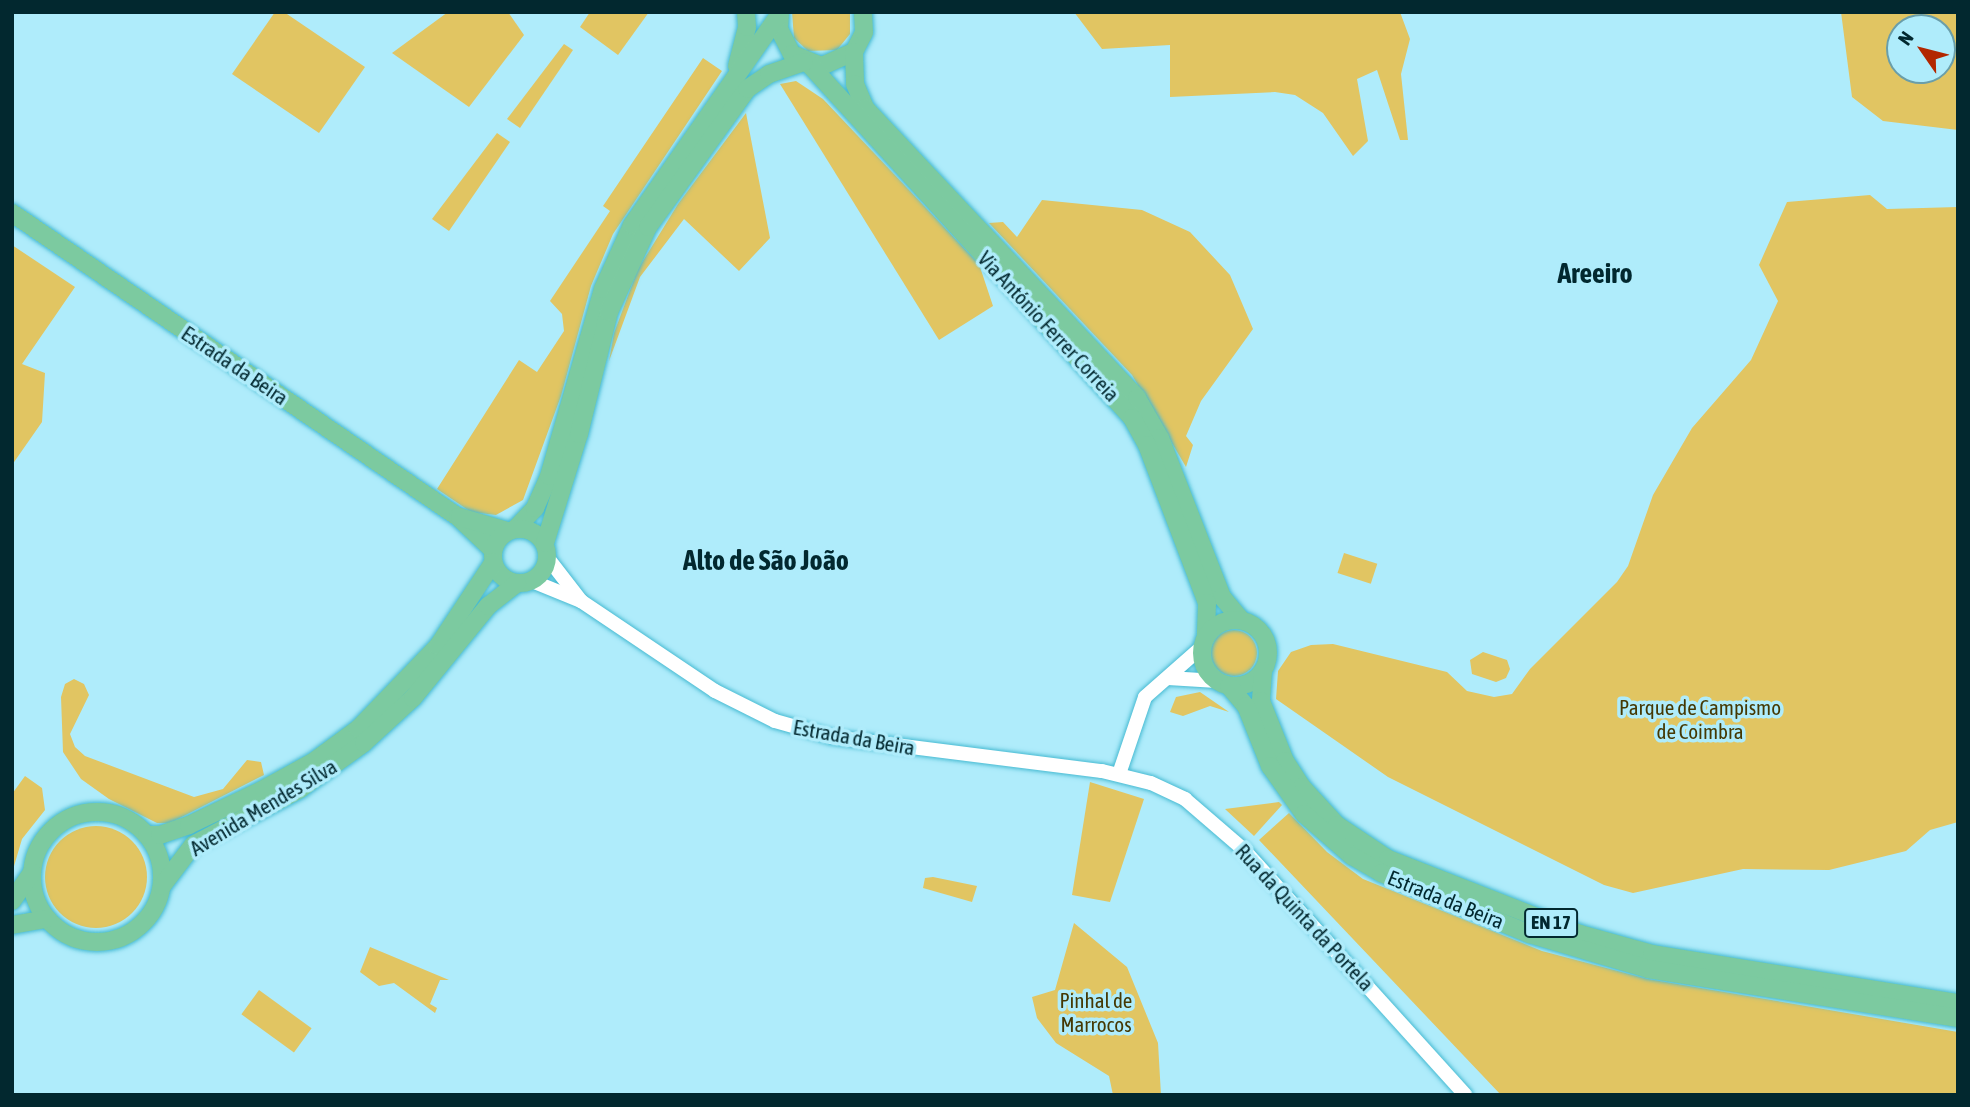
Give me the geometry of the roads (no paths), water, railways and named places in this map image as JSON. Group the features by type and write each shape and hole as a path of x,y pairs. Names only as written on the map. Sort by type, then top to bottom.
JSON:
{"main road":[{"path":"729,85 741,56 746,12"},
{"name":"Via António Ferrer Correia","path":"863,12 864,32 854,52 855,84 865,108 1137,398 1160,438 1222,597 1241,620"},
{"path":"493,556 512,530 535,508 549,477 589,332 621,247 644,205 780,13"},
{"name":"Via António Ferrer Correia","path":"780,13 783,43 807,63 1132,418 1147,444 1207,603 1204,641"},
{"path":"524,582 543,571 546,550 579,434 609,312 648,227 747,89 769,74 807,63 834,65 854,52"},
{"name":"Estrada da Beira","path":"12,213 458,517 493,556 502,577 524,582"},
{"name":"Estrada da Beira","path":"458,517 512,530 533,531 546,550"},
{"name":"Avenida Mendes Silva","path":"147,835 160,835 189,825 264,789 313,762 358,729 438,646 493,556"},
{"name":"Avenida Mendes Silva","path":"162,886 199,841 300,789 363,743 413,698 488,606 524,582"},
{"path":"1241,620 1258,629 1267,646 1263,671 1242,685 1223,683 1202,660 1204,641 1216,625 1241,620"},
{"name":"Estrada da Beira","path":"1263,671 1261,701 1296,778 1336,825 1388,859 1568,930 1652,954 1958,1003"},
{"name":"Estrada da Beira","path":"1223,683 1246,706 1270,765 1304,814 1352,856 1381,873 1530,934 1648,968 1958,1018"},
{"path":"80,814 115,814 147,835 160,859 162,886 143,923 110,941 71,937 47,919 36,897 33,872 37,851 49,833 80,814"},
{"path":"12,901 33,872"},
{"path":"12,925 47,919"}],"street":[{"path":"546,550 581,601"},
{"path":"524,582 581,601"},
{"name":"Estrada da Beira","path":"581,601 715,691 775,721 832,737 1119,774"},
{"path":"1119,774 1145,697 1204,641"},
{"path":"1168,678 1223,683"},
{"name":"Rua da Quinta da Portela","path":"1119,774 1167,789 1215,821 1465,1095"}],"district":[{"name":"Areeiro","path":"1595,273"},
{"name":"Alto de São João","path":"766,560"}],"park label":[{"name":"Parque de Campismo de Coimbra","path":"1700,719"},
{"name":"Pinhal de Marrocos","path":"1096,1012"}]}
